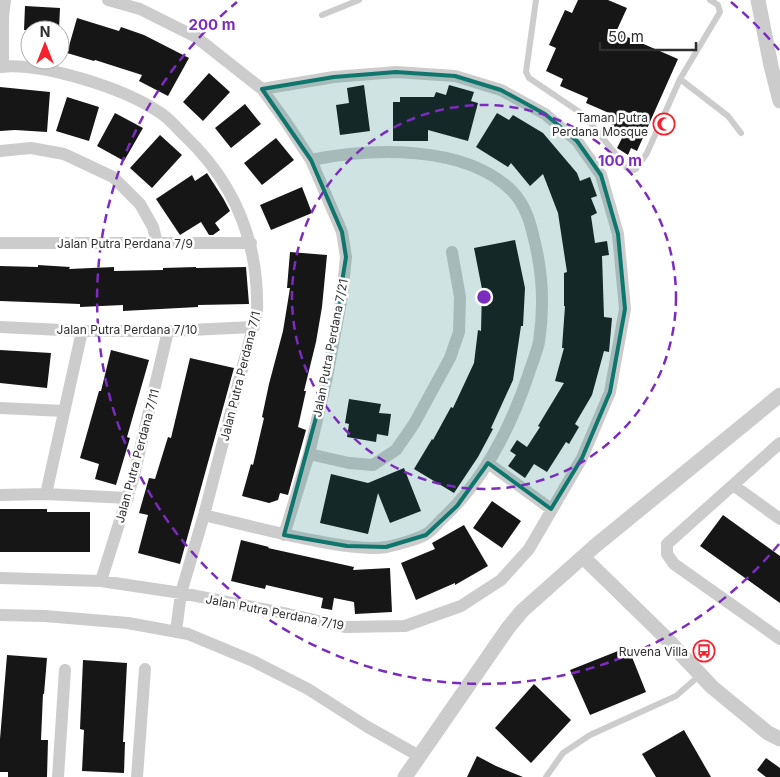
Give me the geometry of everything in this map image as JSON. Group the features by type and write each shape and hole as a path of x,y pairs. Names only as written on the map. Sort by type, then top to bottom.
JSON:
{"street":[{"path":"2,67 5,0"},
{"name":"Jalan Putra Perdana 7/21","path":"108,0 140,9 196,37 262,89 311,160 342,232 346,257 342,296 327,377 309,454 284,534"},
{"path":"758,0 780,101"},
{"name":"Jalan Putra Perdana 7/1","path":"2,67 66,74 116,88 161,112 192,142 220,175 244,221 251,243 258,289 257,312 204,515 181,594 176,631"},
{"name":"Jalan Putra Perdana 7/19","path":"0,578 101,581 288,614 345,627 405,626 461,606 501,580 529,549 582,458 610,392 625,309 618,234 601,175 577,141 545,114 501,90 455,76 387,73 334,77 262,89"},
{"path":"0,151 31,148 64,154 113,178 140,204 153,227 157,243"},
{"path":"204,515 284,534 347,546 386,547 426,535 457,506 483,473 518,405 539,344 543,306 539,260 529,218 513,192 483,170 456,160 426,154 337,155 311,160"},
{"name":"Jalan Putra Perdana 7/9","path":"0,243 251,243"},
{"path":"309,454 349,463 373,465 396,450 414,424 450,358 459,332 460,297 452,252"},
{"name":"Jalan Putra Perdana 7/10","path":"0,327 82,332 254,327"},
{"name":"Jalan Putra Perdana 7/11","path":"101,581 128,498 168,331"},
{"path":"46,494 82,332"},
{"path":"404,777 508,628 522,611 583,557 780,395"},
{"path":"0,408 64,411"},
{"path":"780,442 667,544 667,554 674,564 780,639"},
{"path":"488,463 552,509"},
{"path":"733,485 780,519"},
{"path":"0,495 46,494 128,498"},
{"path":"583,557 663,635 712,688 768,733 780,739"},
{"path":"0,614 45,616 128,624 188,634 253,661 308,689 366,726 419,756"},
{"path":"136,777 145,668"},
{"path":"58,777 65,670"}],"lane":[{"path":"322,15 359,0"},
{"path":"536,0 526,72 529,78 584,115 621,162 631,171 636,169 647,153 680,79 720,12 718,5 710,0"},
{"path":"680,79 728,116 741,133"},
{"path":"546,777 563,753 590,735 676,696 700,675"}],"highlighted area":[{"path":"396,72 455,76 501,90 545,114 577,141 601,175 618,234 625,309 610,392 582,458 551,509 488,463 457,506 426,535 386,547 347,546 284,535 327,377 346,257 342,232 311,160 262,89 334,77"}],"building":[{"path":"578,0 608,0 627,8 616,32 678,59 637,151 631,148 628,155 617,148 623,136 609,130 614,120 607,116 609,113 586,103 588,98 560,86 563,79 546,71 556,48 549,45 565,10 572,13"},
{"path":"25,6 60,8 59,20 24,20"},
{"path":"77,18 119,31 121,27 144,35 189,58 168,96 139,81 142,75 70,54 70,42"},
{"path":"209,73 230,92 203,121 183,102"},
{"path":"364,85 370,131 340,135 336,105 349,103 347,88"},
{"path":"449,85 474,92 471,101 478,103 468,141 428,130 428,141 393,141 393,102 400,102 400,97 434,97 436,92 446,95"},
{"path":"0,87 50,92 47,132 0,131"},
{"path":"67,97 99,107 89,141 56,131"},
{"path":"245,104 261,124 231,148 215,128"},
{"path":"115,113 143,128 124,161 97,146"},
{"path":"497,113 509,120 513,115 543,133 577,173 580,181 590,177 597,196 591,198 597,213 591,216 595,243 607,241 609,255 602,256 604,317 612,318 609,352 604,351 592,395 575,424 579,427 569,444 566,442 547,472 534,464 525,478 508,466 516,455 510,451 517,440 527,447 564,383 555,381 564,348 562,348 565,306 564,273 567,272 558,213 543,174 530,186 511,163 508,167 476,147"},
{"path":"160,135 182,155 152,188 130,168"},
{"path":"276,138 294,160 262,185 244,163"},
{"path":"207,173 230,211 215,223 220,230 213,235 209,235 201,222 180,235 156,199 192,175 195,181"},
{"path":"302,187 312,213 271,230 260,205"},
{"path":"515,240 525,288 523,326 521,326 513,380 491,428 493,429 478,457 454,493 414,469 451,407 453,408 474,363 478,330 481,331 482,289 474,248"},
{"path":"290,252 327,255 322,307 298,427 306,430 288,495 280,493 278,500 269,503 242,496 251,464 253,465 264,418 262,417 269,384 283,331 290,288 287,288"},
{"path":"38,265 70,267 69,269 114,267 114,271 196,267 246,267 249,304 198,305 198,307 123,311 123,305 80,307 80,304 0,301 0,266 38,267"},
{"path":"0,350 51,353 47,388 0,383"},
{"path":"111,350 149,360 127,437 130,438 116,485 95,479 99,464 80,458 99,391 101,391"},
{"path":"190,358 234,368 180,564 138,553 148,515 139,513 149,478 155,479 168,437 171,438"},
{"path":"349,399 381,404 379,413 391,414 388,436 377,434 376,442 347,437 349,424 345,423"},
{"path":"404,468 421,511 390,523 378,493 368,534 320,523 331,474 368,483"},
{"path":"492,501 521,521 502,548 473,528"},
{"path":"0,509 47,509 47,512 90,512 90,552 0,552"},
{"path":"723,515 780,556 780,603 700,546"},
{"path":"464,525 488,566 455,585 455,583 416,600 401,563 435,549 432,543"},
{"path":"241,540 268,548 354,567 353,570 390,568 392,612 355,614 354,602 334,598 332,610 321,608 323,598 266,585 265,589 231,581"},
{"path":"628,647 646,692 590,715 570,670"},
{"path":"7,655 47,658 41,740 48,740 47,777 8,777 8,772 0,772 0,739"},
{"path":"83,660 127,663 123,742 125,742 124,773 82,771 84,730 80,729"},
{"path":"534,684 571,720 531,763 495,728"},
{"path":"684,730 711,777 656,777 642,754"},
{"path":"477,756 496,766 523,777 467,777"},
{"path":"766,758 780,768 780,777 766,777 757,770"}],"place":[{"name":"Taman Putra Perdana Mosque","path":"664,124"},
{"name":"Ruvena Villa","path":"704,651"}]}
